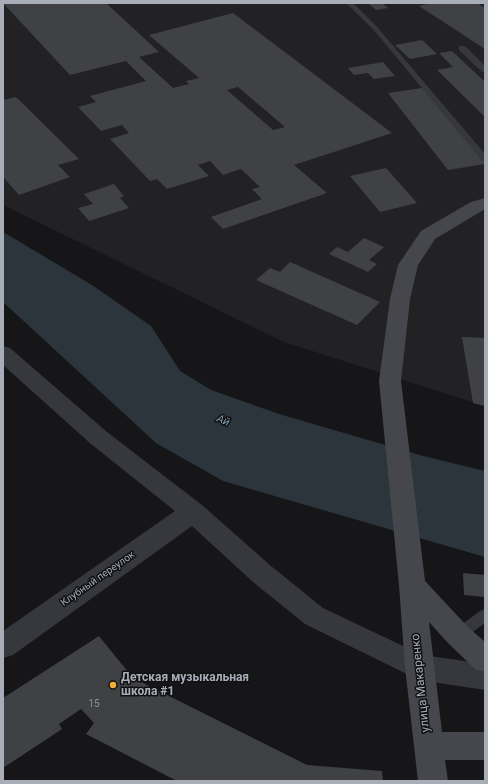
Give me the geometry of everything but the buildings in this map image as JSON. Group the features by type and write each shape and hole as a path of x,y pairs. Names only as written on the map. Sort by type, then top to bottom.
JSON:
{"street":[{"name":"улица Макаренко","path":"432,781 418,667 411,574 390,381 400,299 408,265 428,235 477,206 485,203"},
{"path":"3,353 99,438 193,512 262,574 314,616 418,667 485,677"},
{"name":"Клубный переулок","path":"3,646 193,512"},
{"path":"411,574 458,635 485,660"},
{"path":"428,746 485,746"}],"lane":[{"path":"349,3 376,29 485,159"},
{"path":"462,48 485,70"},
{"path":"458,635 485,616"}],"shaded area":[{"path":"3,3 485,3 485,406 284,342 5,206 3,203"}],"water":[{"name":"Ай","path":"3,232 92,285 151,326 180,371 211,390 279,414 423,456 485,471 485,557 223,481 156,443 3,302"}],"place":[{"name":"Детская музыкальная школа #1","path":"113,685"}]}
